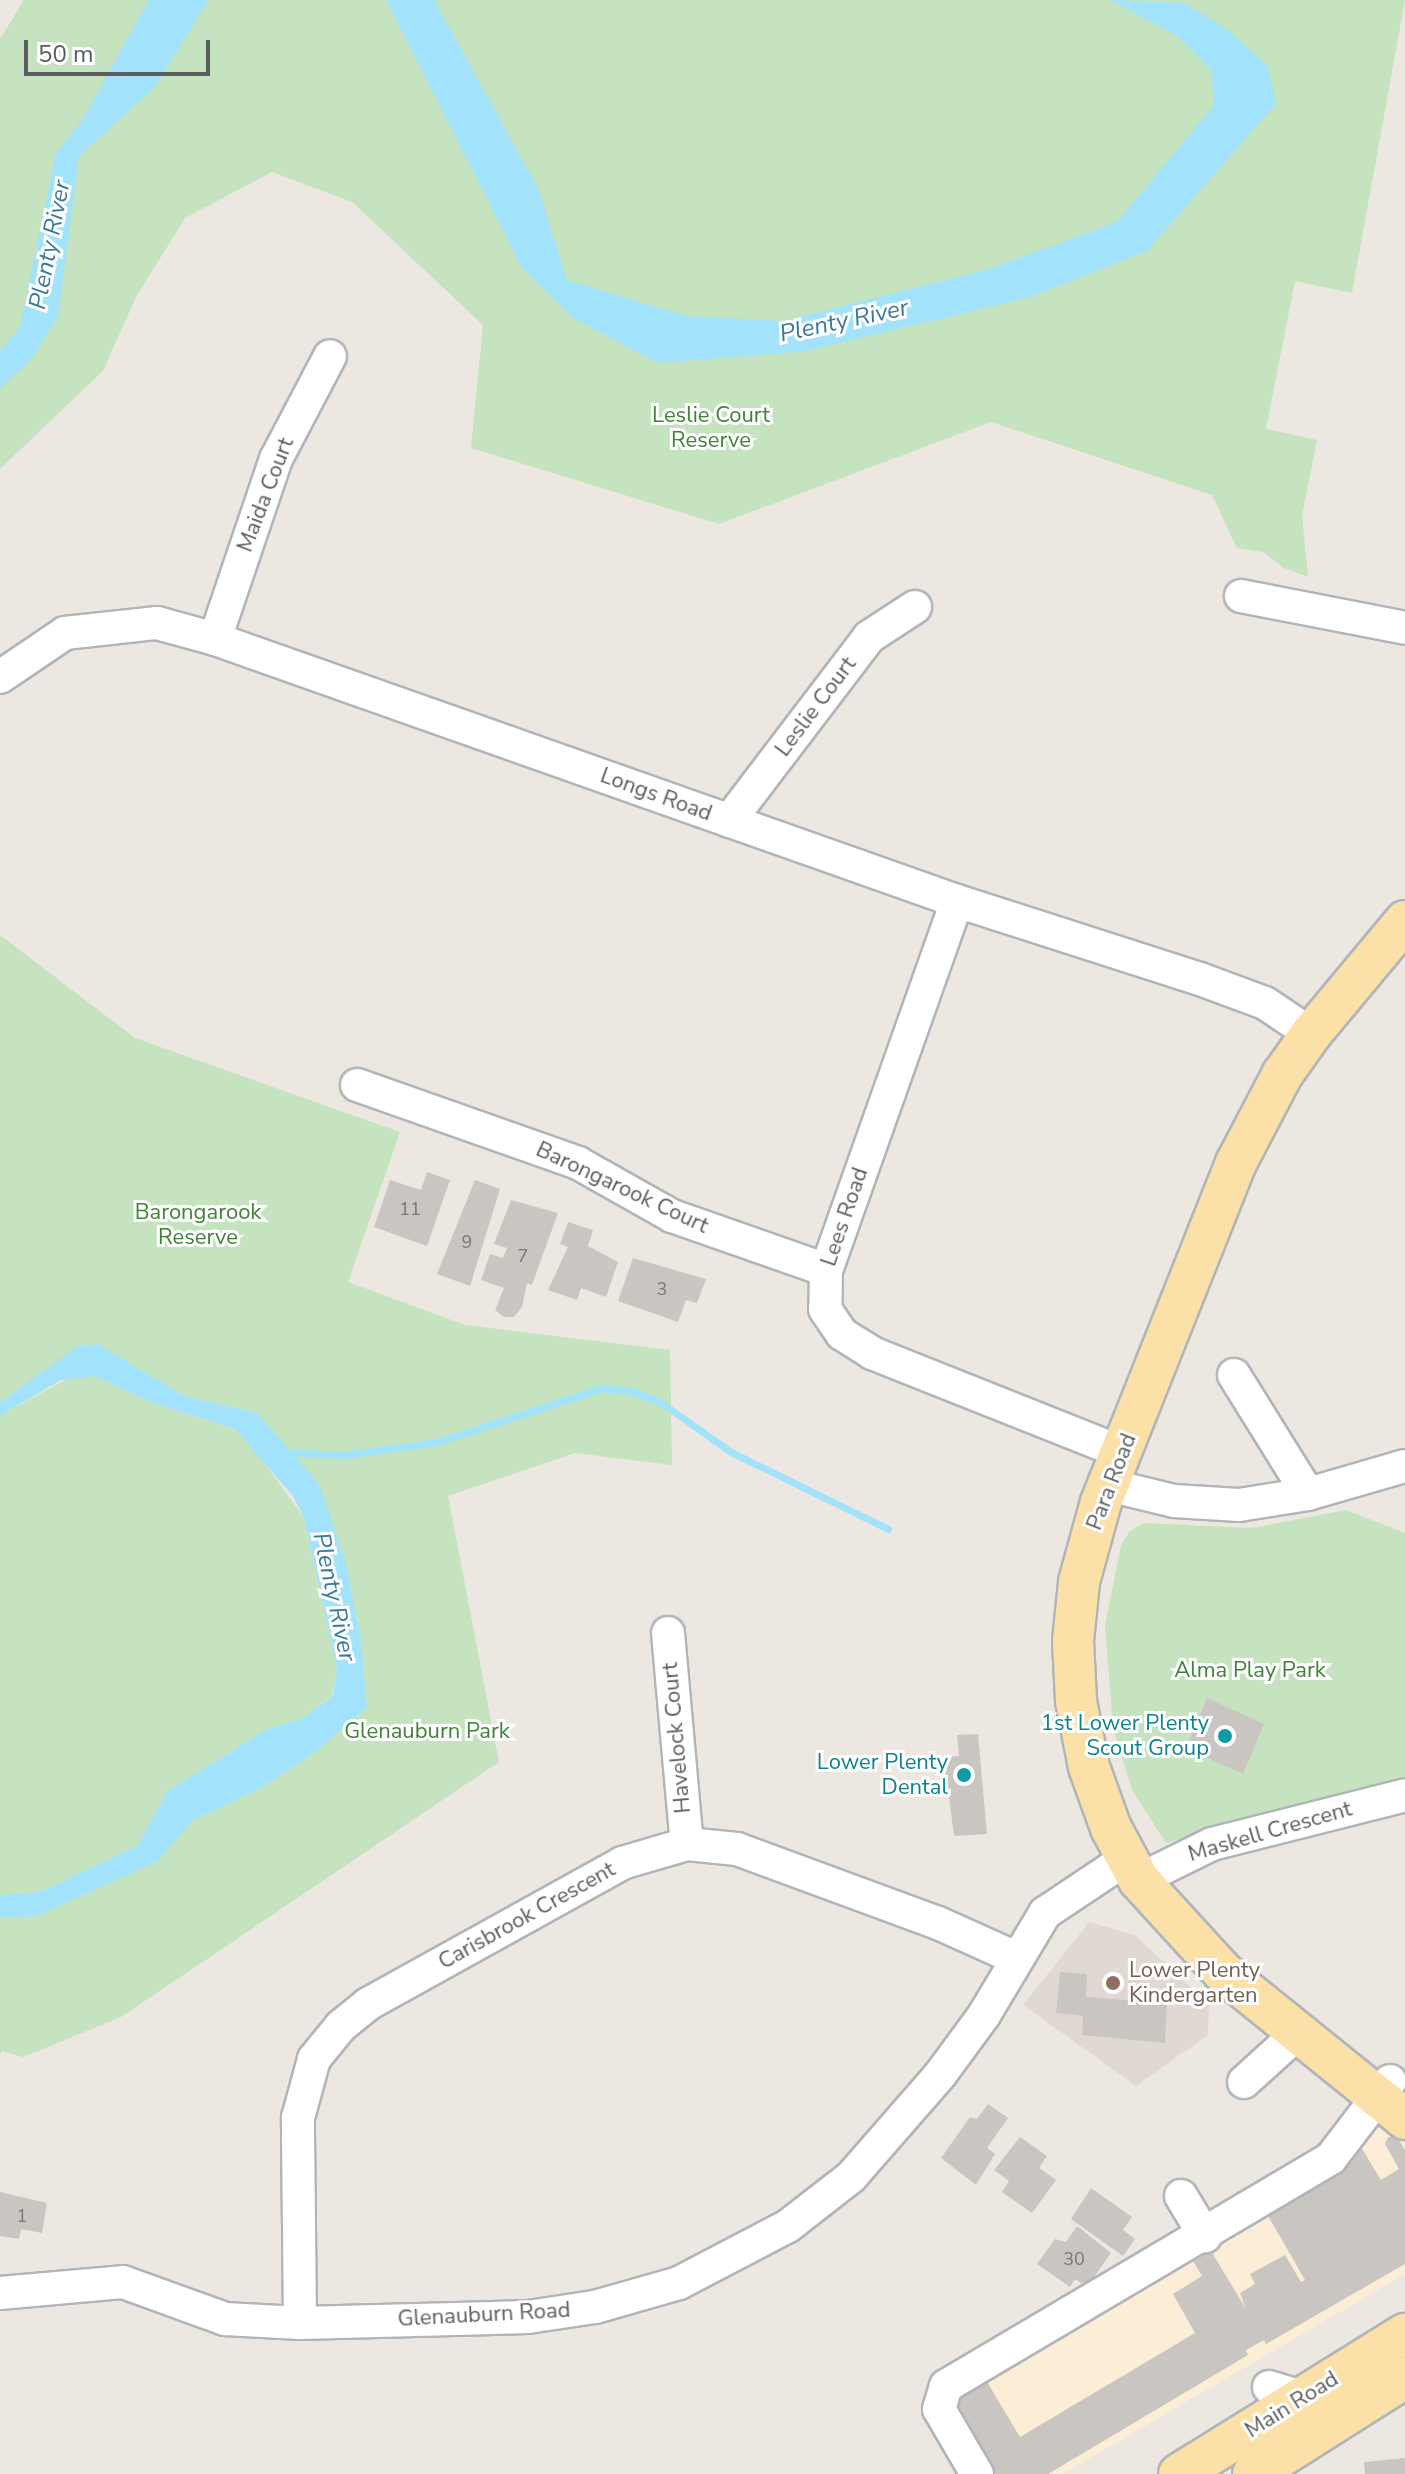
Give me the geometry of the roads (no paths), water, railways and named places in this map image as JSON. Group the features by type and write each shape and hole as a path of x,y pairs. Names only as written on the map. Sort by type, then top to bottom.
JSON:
{"main road":[{"name":"Para Road","path":"1394,2097 1298,2033 1205,1956 1132,1869 1089,1767 1073,1670 1079,1582 1115,1469 1236,1163 1282,1075 1311,1034 1405,921"},
{"name":"Main Road","path":"1179,2474 1287,2392 1405,2334"},
{"name":"Main Road","path":"1253,2474 1405,2378"}],"street":[{"name":"Maida Court","path":"215,639 276,459 330,356"},
{"path":"1241,596 1405,628"},
{"name":"Leslie Court","path":"729,821 869,637 915,607"},
{"name":"Longs Road","path":"0,677 65,633 157,623 215,639 957,901 1242,994 1278,1010 1311,1034"},
{"name":"Lees Road","path":"957,901 826,1270 825,1309 855,1345 1115,1469 1205,1504 1239,1505 1308,1494 1405,1466"},
{"name":"Barongarook Court","path":"365,1098 578,1163 672,1216 826,1270"},
{"path":"1234,1375 1308,1494"},
{"name":"Havelock Court","path":"668,1633 687,1844"},
{"name":"Maskell Crescent","path":"1132,1869 1212,1844 1405,1795"},
{"name":"Carisbrook Crescent","path":"300,2323 298,2118 305,2081 325,2044 357,2012 622,1863 687,1844 720,1845 761,1857 938,1923 1016,1958"},
{"name":"Glenauburn Road","path":"0,2293 80,2282 123,2282 225,2319 300,2323 528,2317 595,2307 679,2283 758,2244 851,2177 891,2137 984,2015 1045,1913 1132,1869"},
{"path":"1244,2082 1298,2033"},
{"path":"977,2474 939,2409 946,2386 1196,2241 1331,2158 1394,2097"},
{"path":"1181,2196 1196,2241"}],"water":[{"name":"Plenty River","path":"149,0 209,0 154,88 79,156 58,316 33,357 0,389 0,350 20,327 56,153 83,119"},
{"name":"Plenty River","path":"386,0 434,0 538,188 567,280 686,316 784,321 989,269 1117,222 1214,105 1211,70 1177,36 1110,0 1185,3 1231,32 1268,67 1276,104 1147,251 1030,297 806,351 658,363 573,318 522,268"},
{"name":"Plenty River","path":"98,1344 184,1396 257,1413 319,1484 345,1559 361,1639 367,1707 317,1751 261,1788 192,1821 158,1861 37,1916 0,1918 0,1895 40,1892 137,1846 168,1791 265,1730 303,1718 333,1696 337,1668 304,1518 293,1496 235,1429 153,1403 95,1376 61,1380 0,1416 0,1402 78,1346"}],"waterway":[{"path":"284,1452 343,1455 437,1442 602,1388 633,1391 663,1404 731,1452 888,1529"}],"place":[{"name":"1st Lower Plenty Scout Group","path":"1225,1736"},
{"name":"Lower Plenty Dental","path":"964,1775"},
{"name":"Lower Plenty Kindergarten","path":"1113,1983"}],"park label":[{"name":"Leslie Court Reserve","path":"711,428"},
{"name":"Barongarook Reserve","path":"198,1224"},
{"name":"Alma Play Park","path":"1250,1671"},
{"name":"Glenauburn Park","path":"427,1732"}]}
